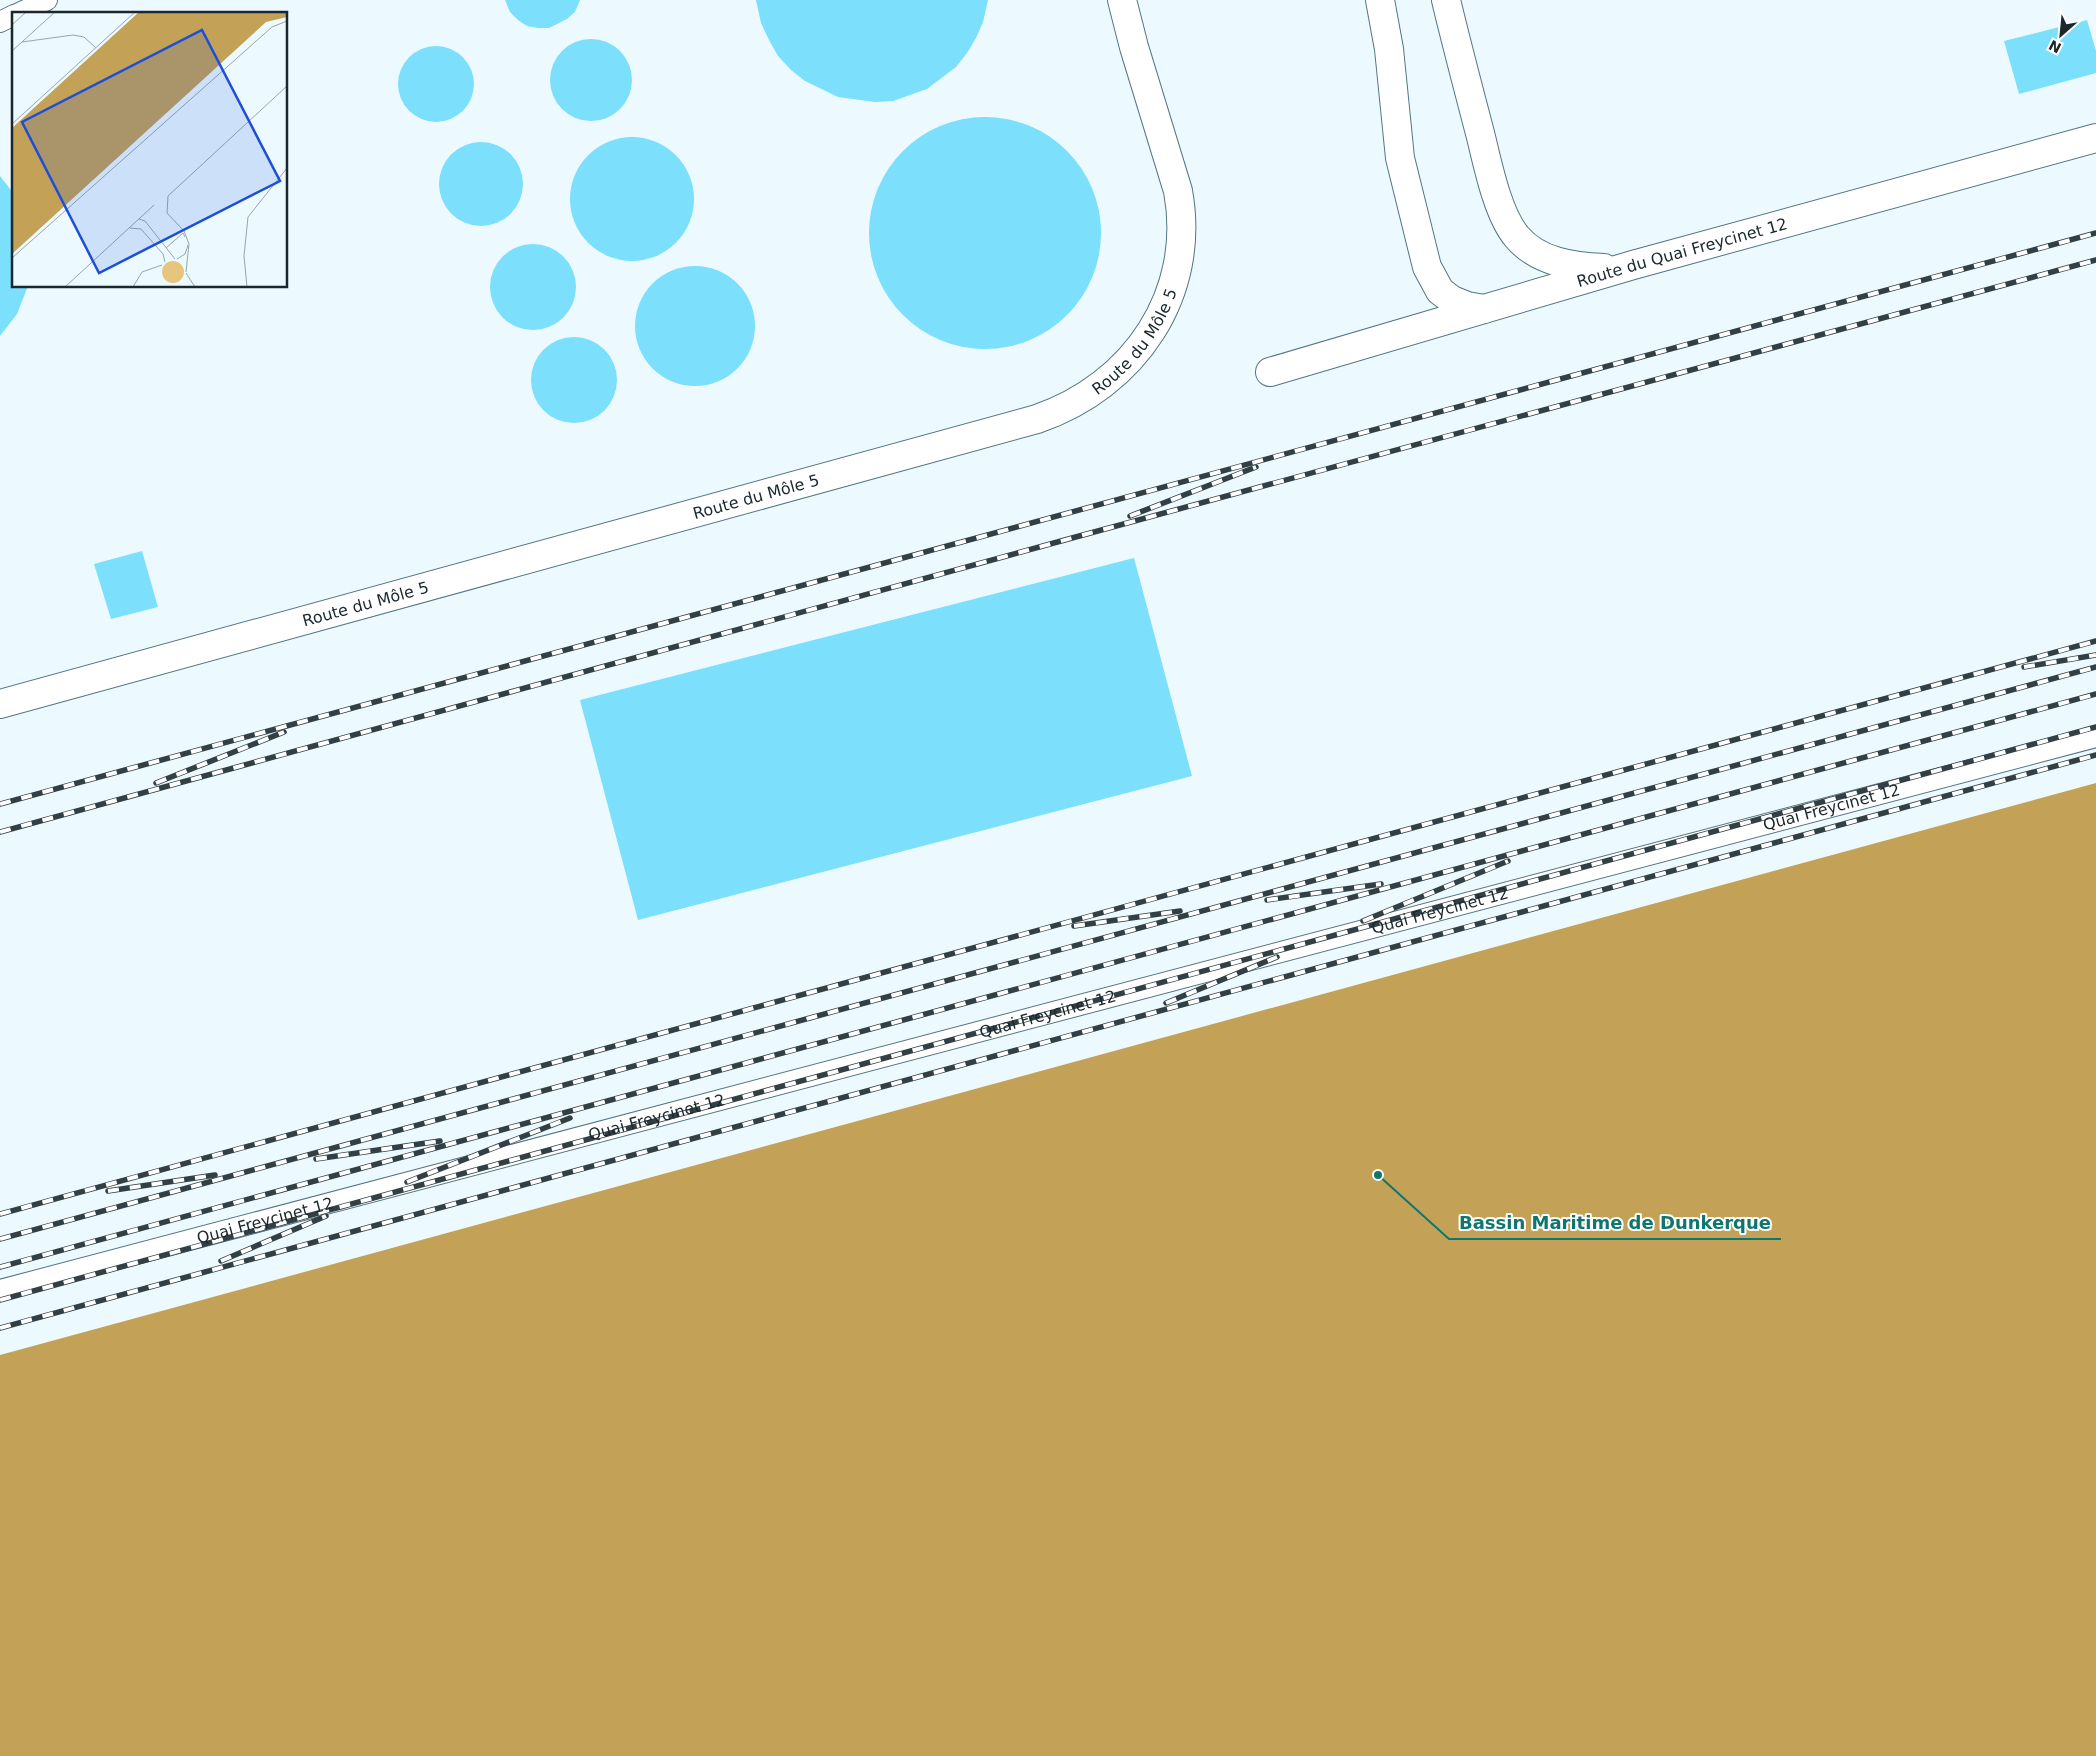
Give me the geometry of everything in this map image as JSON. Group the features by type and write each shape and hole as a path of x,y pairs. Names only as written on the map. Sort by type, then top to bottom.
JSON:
{"street":[{"name":"Route du Môle 5","path":"0,704 1037,419 1059,412 1085,398 1115,376 1144,341 1166,301 1180,257 1182,214 1178,191 1134,47 1122,0"},
{"path":"1380,0 1389,49 1400,158 1427,267 1440,290 1452,300 1484,310"},
{"path":"1446,0 1491,174 1503,214 1517,238 1530,249 1561,264 1603,268 1633,265"},
{"name":"Route du Quai Freycinet 12","path":"1270,372 1633,265 2096,138"}],"lane":[{"path":"22,12 47,0"},
{"path":"0,22 12,17"},
{"name":"Quai Freycinet 12","path":"0,1290 2096,737"}],"shaded area":[{"path":"2096,783 2096,1756 0,1756 0,1355"}],"building":[{"path":"505,0 580,0 575,12 567,19 549,28 538,28 527,26 518,20 510,12"},
{"path":"756,0 988,0 983,22 976,38 956,67 927,89 893,101 875,102 838,97 805,81 791,70 778,56 769,40 761,23"},
{"path":"2087,20 2096,51 2096,73 2019,94 2004,41"},
{"path":"583,39 599,39 614,46 625,57 632,72 629,96 620,109 599,121 583,121 568,114 557,103 550,88 550,72 557,57 568,46"},
{"path":"436,46 451,49 463,57 471,69 474,84 471,99 463,111 451,119 436,122 421,119 409,111 401,99 398,84 401,69 409,57 421,49"},
{"path":"974,117 996,117 1019,122 1040,130 1059,143 1075,159 1088,178 1096,199 1101,222 1099,256 1088,288 1075,307 1059,323 1040,336 1019,344 996,349 974,349 951,344 930,336 911,323 895,307 882,288 874,267 869,244 869,222 874,199 882,178 895,159 911,143 930,130 951,122"},
{"path":"632,137 656,141 676,155 690,175 694,199 690,223 676,243 656,257 632,261 608,257 588,243 574,223 570,199 574,175 588,155 608,141"},
{"path":"481,142 497,145 511,154 520,168 523,184 520,200 511,214 497,223 481,226 465,223 451,214 442,200 439,184 442,168 451,154 465,145"},
{"path":"0,176 12,191 12,288 27,288 17,314 0,336"},
{"path":"533,244 549,247 557,251 569,263 573,271 576,287 573,303 569,311 557,323 549,327 533,330 517,327 509,323 497,311 493,303 490,287 493,271 497,263 509,251 517,247"},
{"path":"695,266 718,270 738,283 751,303 755,326 751,349 738,369 718,382 695,386 672,382 652,369 639,349 635,326 639,303 652,283 672,270"},
{"path":"574,337 590,341 604,350 613,364 617,380 613,396 604,410 590,419 574,423 558,419 544,410 535,396 531,380 535,364 544,350 558,341"},
{"path":"142,551 158,607 111,619 94,564"},
{"path":"1134,558 1192,776 638,920 580,700"}],"railway":[{"path":"0,804 2096,233"},
{"path":"0,832 2096,260"},
{"path":"1130,516 1256,467"},
{"path":"0,1214 2096,641"},
{"path":"2024,667 2096,655"},
{"path":"0,1239 2096,667"},
{"path":"0,1267 2096,694"},
{"path":"0,1300 2096,727"},
{"path":"156,783 284,732"},
{"path":"0,1328 2096,755"},
{"path":"1363,921 1508,861"},
{"path":"1267,900 1381,884"},
{"path":"1074,926 1180,911"},
{"path":"1166,1003 1277,957"},
{"path":"407,1182 570,1118"},
{"path":"316,1159 440,1141"},
{"path":"108,1191 215,1175"},
{"path":"221,1261 326,1216"}],"place":[{"name":"Bassin Maritime de Dunkerque","path":"1378,1175"}]}
